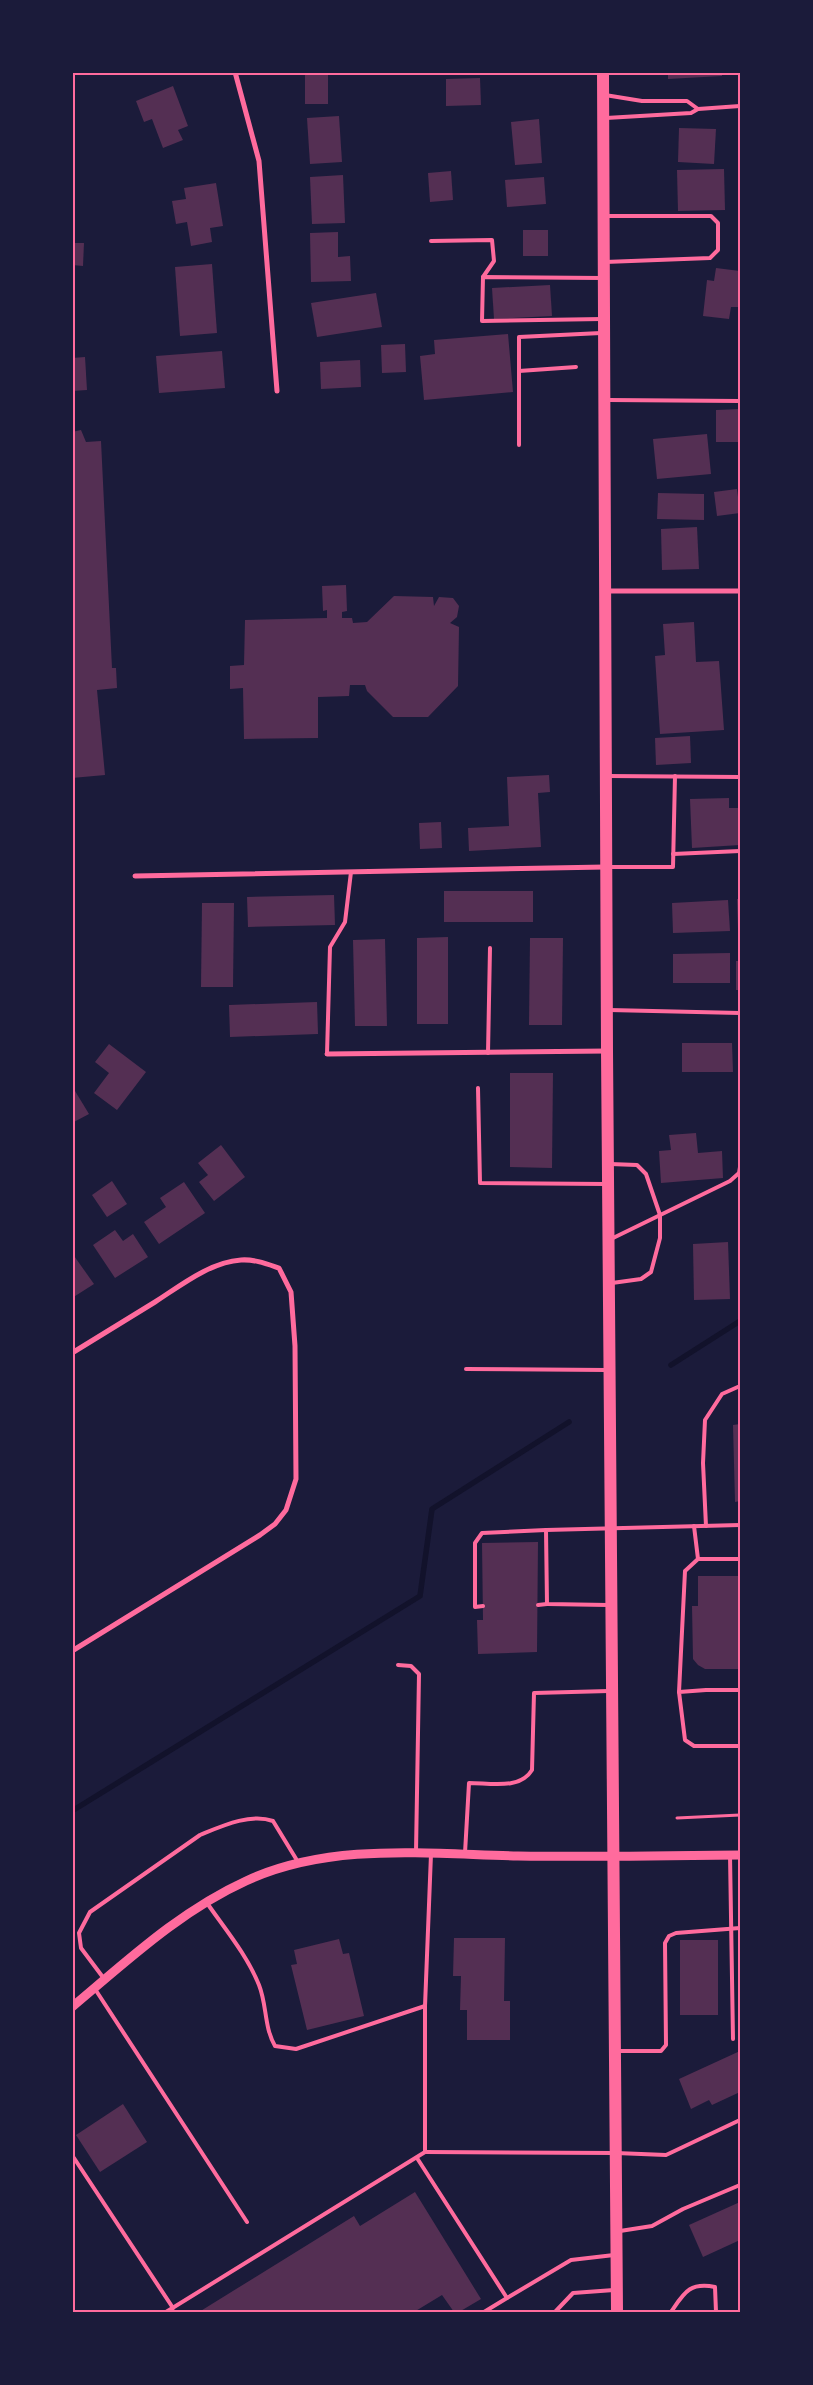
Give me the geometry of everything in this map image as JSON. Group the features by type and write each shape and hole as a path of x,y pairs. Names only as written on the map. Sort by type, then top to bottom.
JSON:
{"main road":[{"path":"604,72 608,1240 617,2312"}],"street":[{"path":"235,72 259,162 278,391"},
{"path":"607,591 740,590"},
{"path":"135,876 607,868"},
{"path":"327,1054 607,1051"},
{"path":"72,1353 206,1272 242,1260 262,1262 279,1268 291,1292 295,1346 297,1458 296,1478 286,1510 275,1524 260,1535 72,1651"},
{"path":"72,2007 206,1901 247,1880 298,1862 371,1853 614,1857 740,1855"}],"lane":[{"path":"604,95 642,101 687,101 698,109"},
{"path":"604,118 665,116 691,113 698,109 740,106"},
{"path":"604,216 711,216 718,223 718,250 710,258 605,262"},
{"path":"431,241 492,240 494,261 484,277 482,322 606,319"},
{"path":"484,277 605,278"},
{"path":"519,445 519,337 606,332"},
{"path":"519,371 576,367"},
{"path":"606,400 740,401"},
{"path":"607,776 740,777"},
{"path":"607,868 673,867 675,776"},
{"path":"673,854 740,851"},
{"path":"327,1054 330,947 345,922 351,872"},
{"path":"488,1053 490,948"},
{"path":"607,1010 740,1013"},
{"path":"478,1088 480,1183 608,1184"},
{"path":"608,1164 636,1165 646,1174 660,1215 660,1238 651,1272 641,1279 609,1283"},
{"path":"608,1240 730,1181 739,1173 740,1167"},
{"path":"466,1369 610,1370"},
{"path":"706,1526 703,1463 705,1420 722,1394 740,1386"},
{"path":"483,1606 475,1607 475,1543 482,1533 740,1525"},
{"path":"694,1526 698,1559"},
{"path":"546,1530 547,1604"},
{"path":"740,1559 698,1559 685,1571 679,1692 685,1740 694,1746 740,1746"},
{"path":"538,1605 611,1605"},
{"path":"398,1666 411,1666 419,1674 416,1854"},
{"path":"679,1692 740,1690"},
{"path":"464,1855 469,1783 516,1783 527,1778 532,1770 534,1693 611,1691"},
{"path":"104,1980 81,1948 79,1934 90,1912 200,1835 221,1826 264,1818 273,1821 298,1862"},
{"path":"425,2152 425,2006 431,1854"},
{"path":"730,1855 732,2038"},
{"path":"206,1901 242,1954 260,1987 268,2034 275,2046 296,2049 425,2006"},
{"path":"616,2051 661,2051 666,2045 665,1943 669,1936 676,1933 740,1928"},
{"path":"94,1989 247,2222"},
{"path":"166,2312 425,2152 666,2155 740,2120"},
{"path":"72,2155 173,2308"},
{"path":"417,2158 507,2298"},
{"path":"617,2232 652,2226 683,2209 740,2185"},
{"path":"484,2312 571,2260 617,2254"},
{"path":"671,2312 686,2291 701,2284 715,2286 716,2312"},
{"path":"555,2312 573,2293 617,2290"}],"path":[{"path":"677,1818 740,1815"}],"building":[{"path":"305,72 337,72 337,75 328,75 328,104 305,104"},
{"path":"668,72 722,72 722,76 668,79"},
{"path":"480,78 481,105 446,106 446,79"},
{"path":"173,86 188,126 178,130 183,140 163,148 152,119 144,122 136,101"},
{"path":"339,116 342,162 310,164 307,118"},
{"path":"539,119 542,163 515,165 511,122"},
{"path":"679,128 716,129 714,164 678,162"},
{"path":"724,169 725,210 678,211 677,170"},
{"path":"451,171 453,200 430,202 428,173"},
{"path":"343,175 345,223 312,224 310,177"},
{"path":"544,177 546,204 507,207 505,180"},
{"path":"216,183 223,226 210,228 212,242 191,246 187,222 176,224 172,201 186,199 184,188"},
{"path":"523,230 548,230 548,256 523,256"},
{"path":"338,232 338,257 350,256 351,281 311,282 310,233"},
{"path":"72,243 84,243 83,266 72,265"},
{"path":"212,264 217,333 180,336 175,267"},
{"path":"716,268 740,271 740,307 731,307 729,319 703,316 707,280 714,281"},
{"path":"550,285 552,316 494,319 492,288"},
{"path":"376,293 382,327 317,337 311,303"},
{"path":"508,334 513,392 424,400 420,356 435,354 434,340"},
{"path":"405,344 406,372 382,373 381,345"},
{"path":"222,351 225,388 159,393 156,356"},
{"path":"85,357 87,390 72,391 72,358"},
{"path":"360,360 361,387 321,389 320,362"},
{"path":"740,409 740,442 716,442 716,410"},
{"path":"81,430 86,442 101,441 112,668 116,668 117,688 97,690 105,775 72,778 72,432"},
{"path":"707,434 711,474 657,479 653,439"},
{"path":"737,489 740,513 717,516 714,492"},
{"path":"658,493 704,494 704,520 657,519"},
{"path":"697,527 699,569 662,570 661,529"},
{"path":"346,585 347,611 342,612 342,618 352,618 353,623 367,622 394,596 433,597 434,606 439,597 453,598 459,606 457,617 450,623 459,627 458,686 428,717 393,717 367,691 365,685 350,685 349,696 318,697 318,738 244,739 243,688 230,689 230,666 244,665 245,620 327,618 327,610 323,611 322,586"},
{"path":"694,622 696,662 719,661 724,730 660,734 655,656 665,655 663,624"},
{"path":"690,736 691,763 656,765 655,738"},
{"path":"549,775 550,792 538,793 541,847 469,851 468,828 509,826 507,777"},
{"path":"729,798 729,808 740,808 740,845 692,848 690,799"},
{"path":"441,822 442,848 420,849 419,823"},
{"path":"444,891 533,891 533,922 444,922"},
{"path":"334,895 335,925 248,927 247,897"},
{"path":"737,899 740,899 740,929 738,929"},
{"path":"728,900 730,931 673,933 672,903"},
{"path":"202,903 234,903 233,987 201,987"},
{"path":"448,937 448,1024 417,1024 417,938"},
{"path":"530,938 563,938 562,1025 529,1025"},
{"path":"385,939 387,1026 355,1026 353,940"},
{"path":"730,953 730,983 673,983 673,954"},
{"path":"736,961 740,961 740,990 736,990"},
{"path":"317,1002 318,1034 230,1037 229,1005"},
{"path":"682,1043 732,1043 733,1072 682,1072"},
{"path":"109,1044 146,1072 117,1110 94,1093 109,1073 95,1062"},
{"path":"510,1073 553,1073 552,1168 510,1167"},
{"path":"72,1086 89,1114 72,1123"},
{"path":"696,1133 698,1153 722,1151 723,1178 661,1183 659,1151 671,1150 669,1135"},
{"path":"221,1145 245,1177 214,1201 199,1182 208,1175 198,1163"},
{"path":"112,1181 127,1204 107,1217 92,1195"},
{"path":"184,1182 205,1213 159,1244 144,1222 166,1207 160,1198"},
{"path":"115,1230 123,1241 133,1234 148,1257 115,1278 93,1245"},
{"path":"728,1242 730,1299 694,1300 693,1244"},
{"path":"72,1253 94,1284 72,1298"},
{"path":"740,1424 740,1501 735,1502 733,1425"},
{"path":"538,1542 537,1652 478,1654 477,1620 483,1620 482,1543"},
{"path":"698,1576 740,1576 740,1669 705,1669 693,1659 692,1606 698,1606"},
{"path":"454,1938 505,1938 504,2001 510,2001 510,2040 467,2040 467,2010 460,2010 461,1976 453,1976"},
{"path":"339,1939 343,1954 349,1953 364,2016 307,2030 291,1965 297,1964 294,1950"},
{"path":"680,1940 718,1940 718,2015 680,2015"},
{"path":"740,2051 740,2092 712,2105 709,2100 691,2109 679,2079"},
{"path":"123,2104 147,2142 100,2172 76,2135"},
{"path":"415,2192 481,2299 459,2312 454,2312 442,2295 414,2312 408,2310 404,2312 199,2312 354,2216 360,2226"},
{"path":"740,2202 740,2240 703,2257 689,2225"}],"waterway":[{"path":"671,1365 740,1321"},
{"path":"72,1811 420,1596 432,1509 569,1422"}]}
